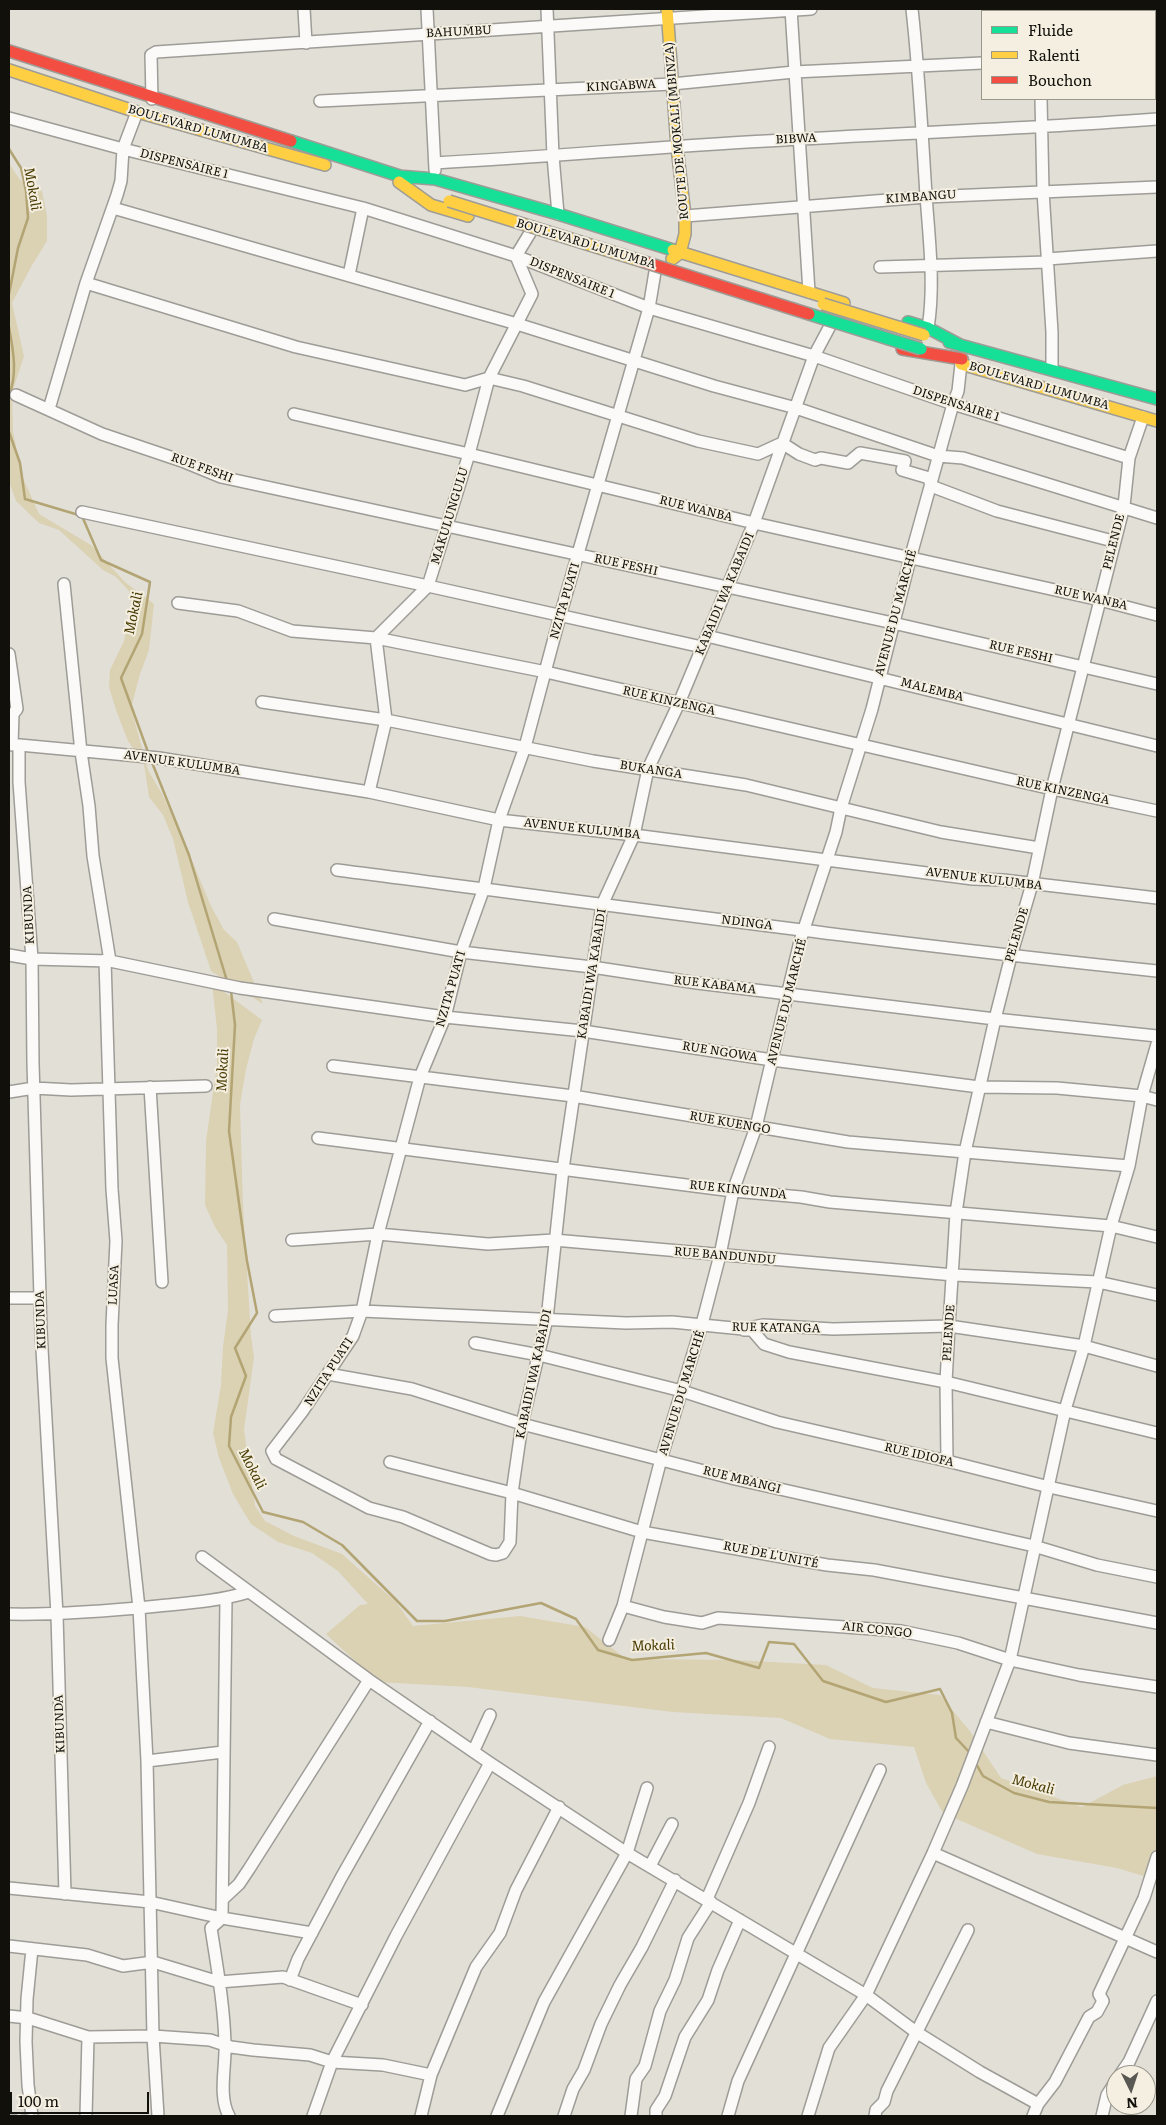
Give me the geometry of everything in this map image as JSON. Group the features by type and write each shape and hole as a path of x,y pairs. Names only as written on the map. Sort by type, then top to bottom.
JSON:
{"main road":[{"name":"ROUTE DE MOKALI (MBINZA)","path":"667,14 677,147 685,216 685,234 680,253"},
{"name":"BOULEVARD LUMUMBA","path":"9,51 326,152 398,179 921,349 1157,421"},
{"name":"BOULEVARD LUMUMBA","path":"13,71 137,112 313,162 398,179"},
{"path":"398,179 435,180 558,214 809,292 926,331"},
{"path":"398,179 431,205 912,352 962,362"},
{"name":"BOULEVARD LUMUMBA","path":"450,196 926,331 962,346 1157,398"},
{"path":"655,272 680,253"}],"street":[{"path":"304,9 306,42"},
{"path":"427,9 430,34 435,180"},
{"path":"547,9 552,90 553,156 558,214"},
{"name":"BAHUMBU","path":"152,98 152,55 154,52 549,26 667,14 811,9"},
{"path":"912,9 919,66 931,265 932,304 926,331"},
{"path":"791,10 809,292"},
{"name":"KINGABWA","path":"320,101 672,84 794,72 981,63"},
{"path":"1041,100 1043,191 1052,332 1052,369"},
{"path":"49,409 86,283 121,181 123,149 137,112"},
{"name":"DISPENSAIRE 1","path":"9,118 123,149 364,208 516,256 649,308 814,356 953,404 1129,458"},
{"name":"BIBWA","path":"435,163 800,139 1042,128 1157,119"},
{"name":"KIMBANGU","path":"685,216 926,196 1157,187"},
{"path":"113,208 517,324 714,386 796,408 938,456 963,458 1124,506 1157,518"},
{"path":"349,275 364,208"},
{"path":"516,256 530,234"},
{"path":"880,267 1047,260 1157,251"},
{"name":"MAKULUNGULU","path":"376,638 428,586 448,526 489,378 532,294 516,256"},
{"name":"NZITA PUATI","path":"490,1554 404,1517 370,1508 276,1459 272,1451 302,1412 353,1336 362,1311 378,1234 420,1077 445,1017 461,952 484,888 499,820 525,747 560,616 649,308 655,272"},
{"path":"86,283 296,347 465,385 489,378 555,395 617,417 698,441 758,454 782,443 799,454 815,460 820,458 848,463 860,453 904,461 902,470 929,478 931,486 997,511 1114,541"},
{"name":"KABAIDI WA KABAIDI","path":"490,1554 504,1554 510,1542 512,1493 522,1424 540,1356 547,1319 563,1169 602,905 634,834 648,769 679,703 754,523 814,356 830,326"},
{"name":"AVENUE DU MARCHÉ","path":"609,1640 623,1606 661,1459 702,1324 720,1255 733,1191 756,1127 800,941 836,832 841,808 872,709 910,558 958,391 962,362"},
{"name":"RUE FESHI","path":"16,395 102,434 182,461 221,478 727,586 1157,684"},
{"name":"RUE WANBA","path":"294,414 754,523 1100,600 1157,615"},
{"name":"PELENDE","path":"948,1461 946,1382 954,1275 956,1213 965,1152 995,1019 1032,884 1052,789 1124,506 1129,458 1143,417"},
{"path":"82,512 428,586 702,648"},
{"name":"LUASA","path":"64,584 93,856 108,961 109,1089 112,1189 116,1241 112,1358 139,1608 146,1761 153,2036 158,2116"},
{"name":"RUE KINZENGA","path":"178,603 238,611 292,631 376,638 546,672 1052,789 1157,811"},
{"name":"MALEMBA","path":"707,636 1157,746"},
{"path":"369,792 386,720 376,638"},
{"name":"KIBUNDA","path":"9,654 17,709 13,714 13,745 19,782 32,959 40,1298 57,1615 65,1894"},
{"name":"BUKANGA","path":"262,702 386,720 593,761 746,786 940,832 1039,848"},
{"name":"AVENUE KULUMBA","path":"13,745 159,758 369,792 499,820 634,834 973,879 1003,880 1157,898"},
{"name":"NDINGA","path":"337,870 1011,956 1157,971"},
{"name":"RUE KABAMA","path":"274,919 461,952 995,1019 1157,1036"},
{"name":"RUE NGOWA","path":"9,956 32,959 108,961 240,988 445,1017 584,1031 772,1060 979,1087 1057,1088 1142,1096 1157,1100"},
{"path":"808,2116 829,2048 866,1995 933,1853 1010,1660 1022,1598 1049,1488 1065,1410 1084,1346 1111,1226 1129,1166 1142,1096 1157,1044"},
{"name":"RUE KUENGO","path":"333,1066 574,1096 848,1142 1129,1166"},
{"path":"9,1092 34,1088 71,1090 206,1086"},
{"path":"150,1087 162,1282"},
{"name":"RUE KINGUNDA","path":"318,1138 733,1191 1111,1226 1157,1237"},
{"name":"RUE BANDUNDU","path":"292,1240 378,1234 488,1244 554,1240 954,1275 1098,1282 1157,1295"},
{"path":"9,1298 40,1298"},
{"name":"RUE KATANGA","path":"275,1316 362,1311 702,1324 742,1329 763,1325 833,1329 950,1326 1084,1346 1157,1366"},
{"path":"742,1329 752,1330 764,1344 788,1352 946,1382 1157,1433"},
{"name":"RUE IDIOFA","path":"474,1343 540,1356 682,1391 777,1422 948,1461 1049,1488 1157,1512"},
{"name":"RUE MBANGI","path":"328,1374 366,1379 412,1389 522,1424 735,1479 1034,1546 1097,1564 1157,1577"},
{"name":"RUE DE L'UNITÉ","path":"390,1462 512,1493 642,1532 827,1565 874,1570 1157,1623"},
{"path":"202,1556 369,1680 474,1750 490,1763 628,1853 866,1995 916,2032 980,2072 1038,2104"},
{"path":"9,1614 57,1615 139,1608 226,1599 249,1592"},
{"path":"226,1599 223,1752 224,1898 222,1918 211,1928 225,2044 224,2107 229,2116"},
{"name":"AIR CONGO","path":"623,1606 702,1623 718,1618 902,1631 958,1643 1010,1660 1157,1687"},
{"path":"224,1898 239,1884 249,1869 369,1680"},
{"path":"474,1750 490,1715"},
{"path":"290,1980 298,1959 312,1933 430,1721"},
{"path":"986,1722 1069,1743 1157,1755"},
{"path":"631,2116 636,2079 645,2066 660,2011 675,1980 688,1938 709,1900 749,1803 769,1747"},
{"path":"146,1761 223,1752"},
{"path":"313,2116 332,2062 396,1936 490,1763"},
{"path":"728,2116 738,2081 880,1770"},
{"path":"497,2116 544,2002 628,1853 647,1788"},
{"path":"421,2116 431,2076 476,1967 500,1933 516,1890 559,1807"},
{"path":"650,1866 672,1824"},
{"path":"933,1853 1157,1952"},
{"path":"1033,2116 1038,2104 1059,2075 1089,2017 1097,2012 1103,2001 1099,1994 1144,1898 1157,1857"},
{"path":"564,2116 573,2089 584,2070 609,2008 675,1880"},
{"path":"9,1888 150,1902 222,1918 312,1933"},
{"path":"656,2116 656,2110 665,2096 684,2037 708,2000 718,1970 740,1920"},
{"path":"875,2116 876,2110 884,2102 886,2091 968,1930"},
{"path":"9,1946 87,1955 124,1966 152,1962 219,1982 282,1977 362,2005"},
{"path":"32,1949 27,1999 28,2085 32,2116"},
{"path":"1127,2065 1157,2000"},
{"path":"9,2016 28,2018 88,2037 153,2036 210,2040 253,2050 310,2055 332,2062 383,2065 431,2076"},
{"path":"86,2116 88,2037"},
{"path":"1102,2116 1106,2099"}],"shaded area":[{"path":"9,163 25,184 42,191 47,216 47,241 12,303 24,356 12,393 13,432 23,478 39,514 91,545 125,582 154,604 149,650 131,708 148,770 162,794 184,841 210,904 224,930 237,942 263,1004 211,971 188,902 173,839 163,815 149,797 144,764 128,741 116,710 109,687 110,670 124,641 131,605 129,591 116,577 103,570 59,530 39,523 16,501 10,484"},
{"path":"212,983 262,1020 254,1039 246,1069 240,1105 243,1207 254,1357 244,1430 255,1506 265,1521 294,1536 342,1554 396,1602 413,1626 520,1616 585,1627 626,1659 735,1660 826,1665 873,1688 940,1695 969,1730 1001,1778 1082,1807 1123,1785 1157,1776 1157,1880 1117,1868 1037,1854 943,1813 926,1783 914,1747 830,1739 781,1718 673,1712 468,1687 378,1682 326,1634 360,1605 368,1604 338,1571 312,1553 278,1542 251,1524 233,1494 219,1458 213,1433 221,1385 223,1347 228,1310 227,1245 215,1227 205,1205 206,1141 217,1065 217,1029"}],"waterway":[{"name":"Mokali","path":"9,149 21,168 26,191 28,218 18,248 9,294"},
{"name":"Mokali","path":"9,327 14,370 9,395"},
{"name":"Mokali","path":"9,432 20,463 25,499 82,516 101,560 150,582 142,634 121,678 148,752"},
{"name":"Mokali","path":"151,760 189,855 227,981"},
{"name":"Mokali","path":"231,991 235,1025 229,1131 247,1261 257,1313 235,1348 246,1376 231,1417 229,1446 263,1512 303,1522 342,1545 417,1621 445,1621 541,1603 576,1619 598,1650 632,1660 706,1653 759,1668 769,1642 794,1644 823,1681 886,1702 940,1689 952,1713 956,1738 970,1753"},
{"name":"Mokali","path":"975,1762 983,1776 1014,1793 1049,1802 1157,1808"}],"railway":[{"path":"9,2115 41,2116"}],"traffic: fast":[{"path":"291,141 409,179"},
{"path":"398,176 435,179 558,214 673,250"},
{"path":"809,314 921,349"},
{"path":"908,322 928,328 962,346"},
{"path":"949,342 1157,399"}],"traffic: slow":[{"path":"667,9 677,147 685,216 685,234 680,253 672,259"},
{"path":"9,70 137,112 325,165"},
{"path":"399,182 431,205 468,216"},
{"path":"449,201 638,260"},
{"path":"673,250 844,303"},
{"path":"823,304 924,335"},
{"path":"962,359 961,364 1157,421"}],"traffic: jam":[{"path":"9,51 291,141"},
{"path":"638,260 809,314"},
{"path":"902,349 962,359"}]}
